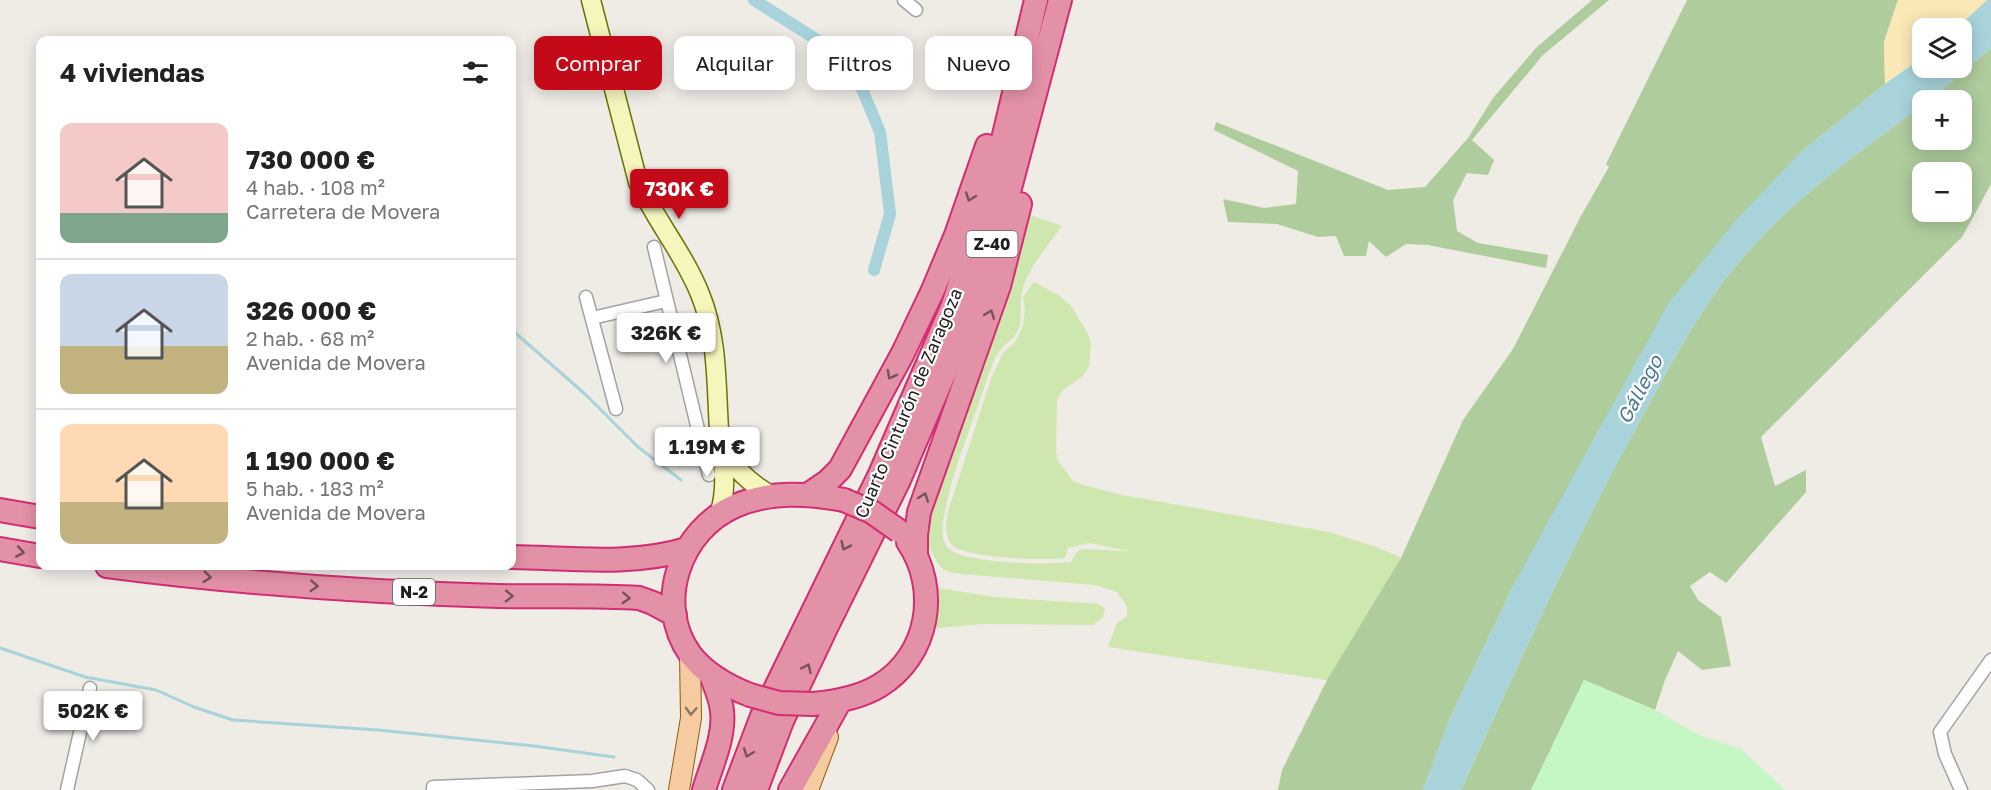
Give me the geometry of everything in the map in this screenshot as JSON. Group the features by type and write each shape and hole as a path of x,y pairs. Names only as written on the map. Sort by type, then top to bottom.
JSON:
{"highway":[{"path":"809,494 828,481 843,464 903,353 941,270 982,161 1000,104 1026,0"},
{"name":"Cuarto Cinturón de Zaragoza","path":"734,790 762,716 880,474 953,305 996,169 1036,0"},
{"name":"Z-40","path":"756,790 782,721 900,480 968,318 1010,188 1060,0"},
{"path":"916,555 919,512 999,286 1038,120 1048,52"},
{"path":"809,494 844,500 872,512 899,531 916,555 924,578 927,602 918,642 911,655 889,679 879,686 845,700 813,705 779,703 733,689 711,675 690,653 675,615 676,578 687,549 701,531 719,515 748,502 773,496 809,494"},
{"path":"0,510 36,516"},
{"path":"0,549 36,555"},
{"path":"516,557 646,559 687,549"},
{"name":"N-2","path":"141,570 318,587 497,596 639,598 675,615"},
{"path":"704,790 718,745 723,718 711,675"},
{"path":"790,790 845,700"}],"main road":[{"path":"591,0 638,182 647,202 693,280 711,328 725,484 719,515"},
{"path":"721,446 732,463 748,480 773,496"},
{"path":"679,790 691,718 690,653"},
{"path":"808,790 845,700"}],"street":[{"path":"904,0 916,10"},
{"path":"654,247 709,475"},
{"path":"586,297 616,409"},
{"path":"592,318 666,301"},
{"path":"674,334 711,328"},
{"path":"1961,790 1945,754 1940,732 1991,660"},
{"path":"67,790 90,688"},
{"path":"433,789 592,781 625,776 637,780 648,790"}],"green space":[{"path":"1592,0 1609,0 1543,55 1472,140 1494,160 1488,175 1467,173 1453,200 1457,231 1478,243 1548,255 1546,268 1428,245 1406,244 1386,257 1369,241 1366,256 1344,256 1336,236 1318,237 1277,224 1228,222 1223,199 1264,208 1296,204 1298,171 1214,130 1216,122 1388,190 1425,187 1468,138 1493,98 1536,48"},
{"path":"1687,0 1898,0 1884,42 1885,84 1801,152 1515,582 1450,718 1423,790 1278,790 1282,770 1327,680 1401,558 1463,420 1513,349 1582,214 1609,167 1606,164"},
{"path":"1991,48 1991,184 1972,219 1972,162 1912,162 1912,222 1970,222 1962,237 1761,437 1775,486 1806,470 1806,492 1726,583 1710,572 1690,586 1698,600 1721,617 1731,666 1702,670 1678,651 1655,710 1584,680 1531,790 1461,790 1590,516 1694,325 1734,268 1776,222 1823,180 1912,113 1912,150 1972,150 1972,90 1942,90 1956,78 1972,78 1972,64"},
{"path":"1027,214 1062,226 1029,274 1022,292 1019,328 1014,337 999,352 988,376 950,490 942,532 947,547 955,553 969,557 1026,563 1071,562 1081,549 1129,551 1089,543 1068,548 1065,558 1023,559 971,553 958,549 951,544 947,535 949,508 991,379 1003,353 1015,342 1023,326 1025,310 1023,297 1034,282 1060,296 1071,306 1088,334 1091,345 1089,366 1083,376 1063,390 1057,399 1056,451 1058,461 1072,480 1117,494 1329,532 1400,557 1399,564 1327,680 1108,647 1117,623 1127,616 1127,606 1117,592 1095,585 959,574 944,569 937,562 924,532 944,468 949,463 982,371"},
{"path":"938,588 995,597 1099,604 1105,609 1103,617 1093,625 984,624 936,628"},
{"path":"1584,680 1655,710 1699,735 1741,749 1785,790 1531,790"}],"sand":[{"path":"1898,0 1987,0 1968,18 1912,18 1912,65 1885,84 1884,42"}],"water":[{"path":"1987,0 1991,0 1991,48 1972,64 1972,18 1968,18"},
{"name":"Gállego","path":"1912,65 1912,78 1956,78 1942,90 1912,90 1912,113 1823,180 1799,201 1755,244 1719,287 1681,347 1611,474 1545,608 1461,790 1423,790 1450,718 1515,582 1668,304 1737,219 1801,152"}],"waterway":[{"path":"754,0 849,60 859,82 880,132 890,214 874,270"},
{"path":"516,334 585,394 638,447 681,480"},
{"path":"0,648 85,677 156,690 194,707 233,720 378,730 534,746 614,757"}]}
